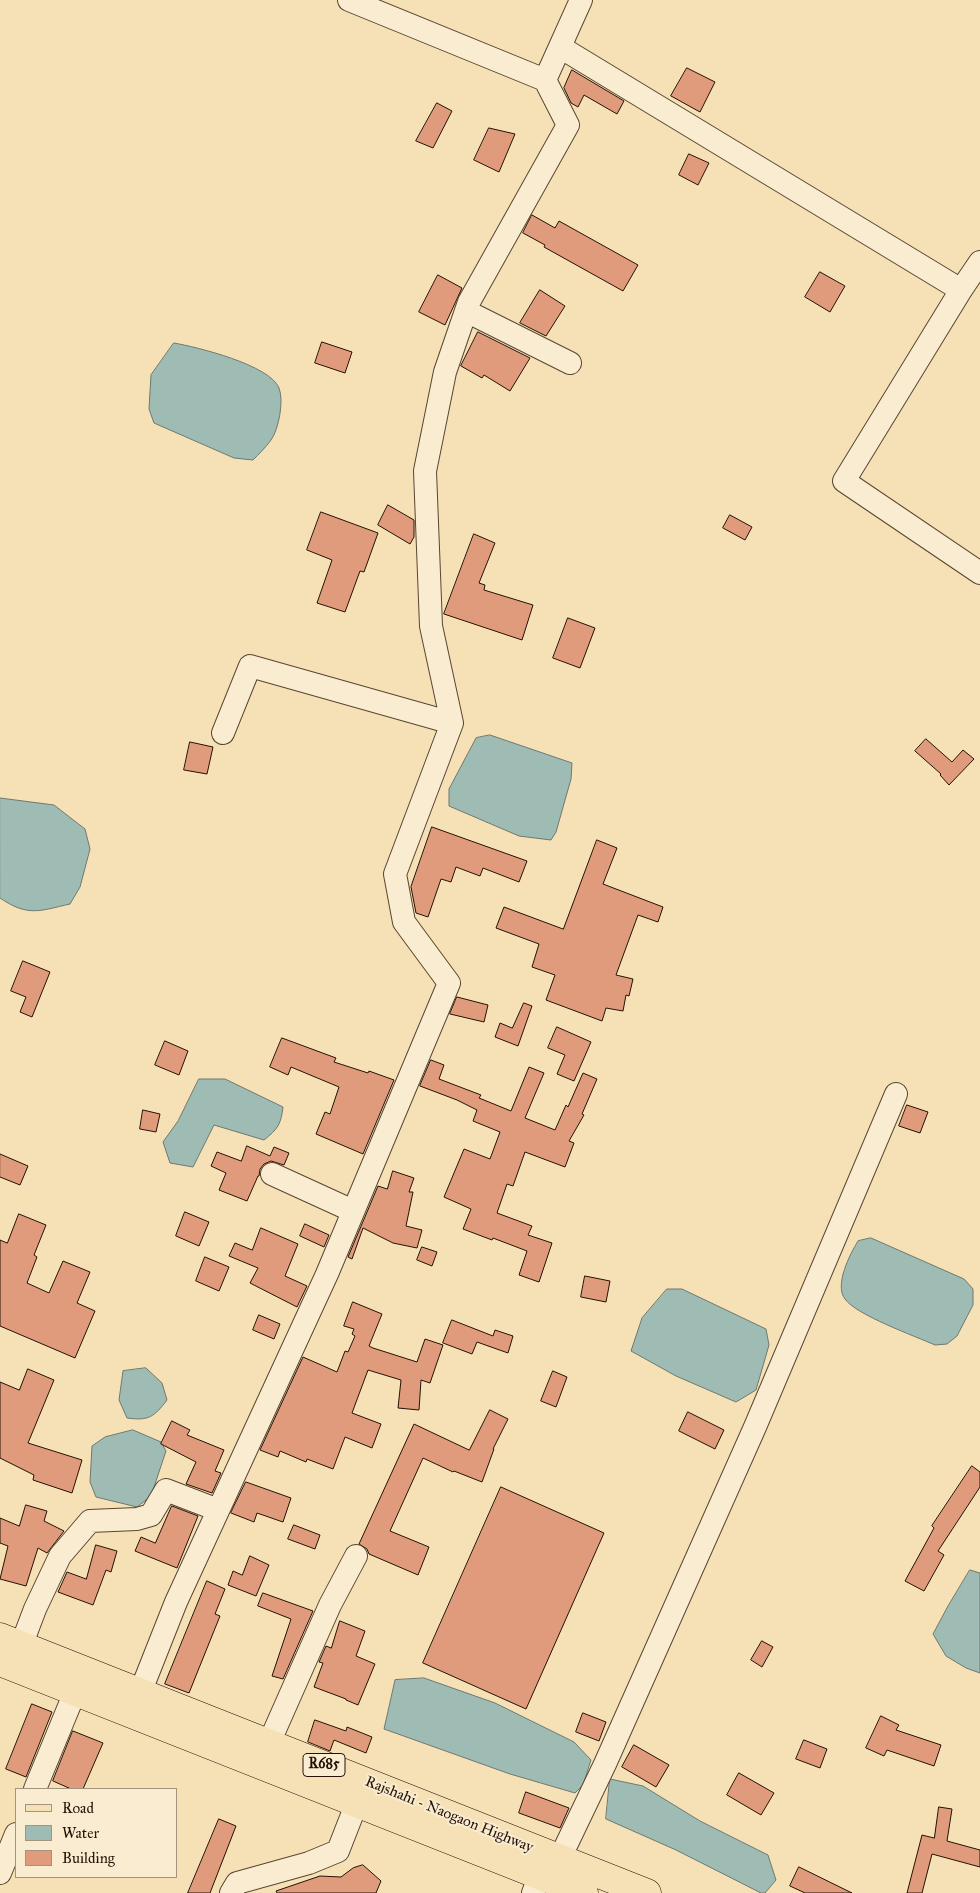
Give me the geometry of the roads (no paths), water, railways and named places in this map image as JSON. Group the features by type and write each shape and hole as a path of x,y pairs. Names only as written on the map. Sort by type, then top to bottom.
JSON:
{"main road":[{"name":"Rajshahi - Naogaon Highway","path":"11,1641 268,1744 361,1792 584,1893"},
{"name":"Rajshahi - Naogaon Highway","path":"0,1662 75,1692 361,1792"},
{"name":"Rajshahi - Naogaon Highway","path":"544,1875 647,1893"}],"street":[{"path":"140,1694 176,1602 322,1283 450,983 404,922 396,874 452,722 431,626 425,471 445,372 469,302 568,125 545,80 349,0"},
{"path":"545,80 581,0"},
{"path":"560,47 961,290"},
{"path":"980,262 844,480 980,573"},
{"path":"466,311 570,363"},
{"path":"223,733 250,666 452,722"},
{"path":"544,1875 605,1764 756,1427 896,1094"},
{"path":"272,1174 353,1211"},
{"path":"11,1641 35,1609 60,1556 90,1521 137,1520 151,1515 166,1490 218,1510"},
{"path":"268,1744 330,1605 356,1556"},
{"path":"35,1788 75,1692"},
{"path":"231,1893 237,1882 309,1863 338,1851 361,1792"},
{"path":"0,1873 15,1836"}],"water":[{"path":"174,343 232,358 262,372 273,380 279,388 281,407 274,435 253,460 234,458 154,423 149,409 151,375"},
{"path":"490,735 572,763 571,779 556,832 551,840 519,836 449,806 449,789 476,738"},
{"path":"0,798 54,805 85,829 90,849 80,887 70,904 34,911 18,908 0,898"},
{"path":"199,1079 225,1079 283,1107 278,1126 264,1140 214,1125 193,1167 170,1163 163,1142 178,1121"},
{"path":"871,1238 964,1279 973,1289 973,1305 957,1336 947,1344 935,1345 887,1325 861,1312 845,1299 841,1286 847,1261 858,1241"},
{"path":"667,1289 682,1289 766,1329 769,1345 756,1390 736,1402 676,1376 631,1351 642,1318"},
{"path":"146,1368 162,1383 167,1400 154,1414 146,1418 127,1418 119,1400 123,1371"},
{"path":"133,1430 161,1442 166,1451 151,1496 137,1507 96,1497 90,1482 92,1446 105,1437"},
{"path":"970,1570 980,1573 980,1673 966,1668 946,1656 933,1634"},
{"path":"424,1678 495,1703 574,1742 591,1760 583,1785 575,1793 510,1774 384,1729 395,1680"},
{"path":"610,1779 643,1786 700,1821 768,1855 776,1880 765,1893 761,1893 676,1850 606,1819"}]}
